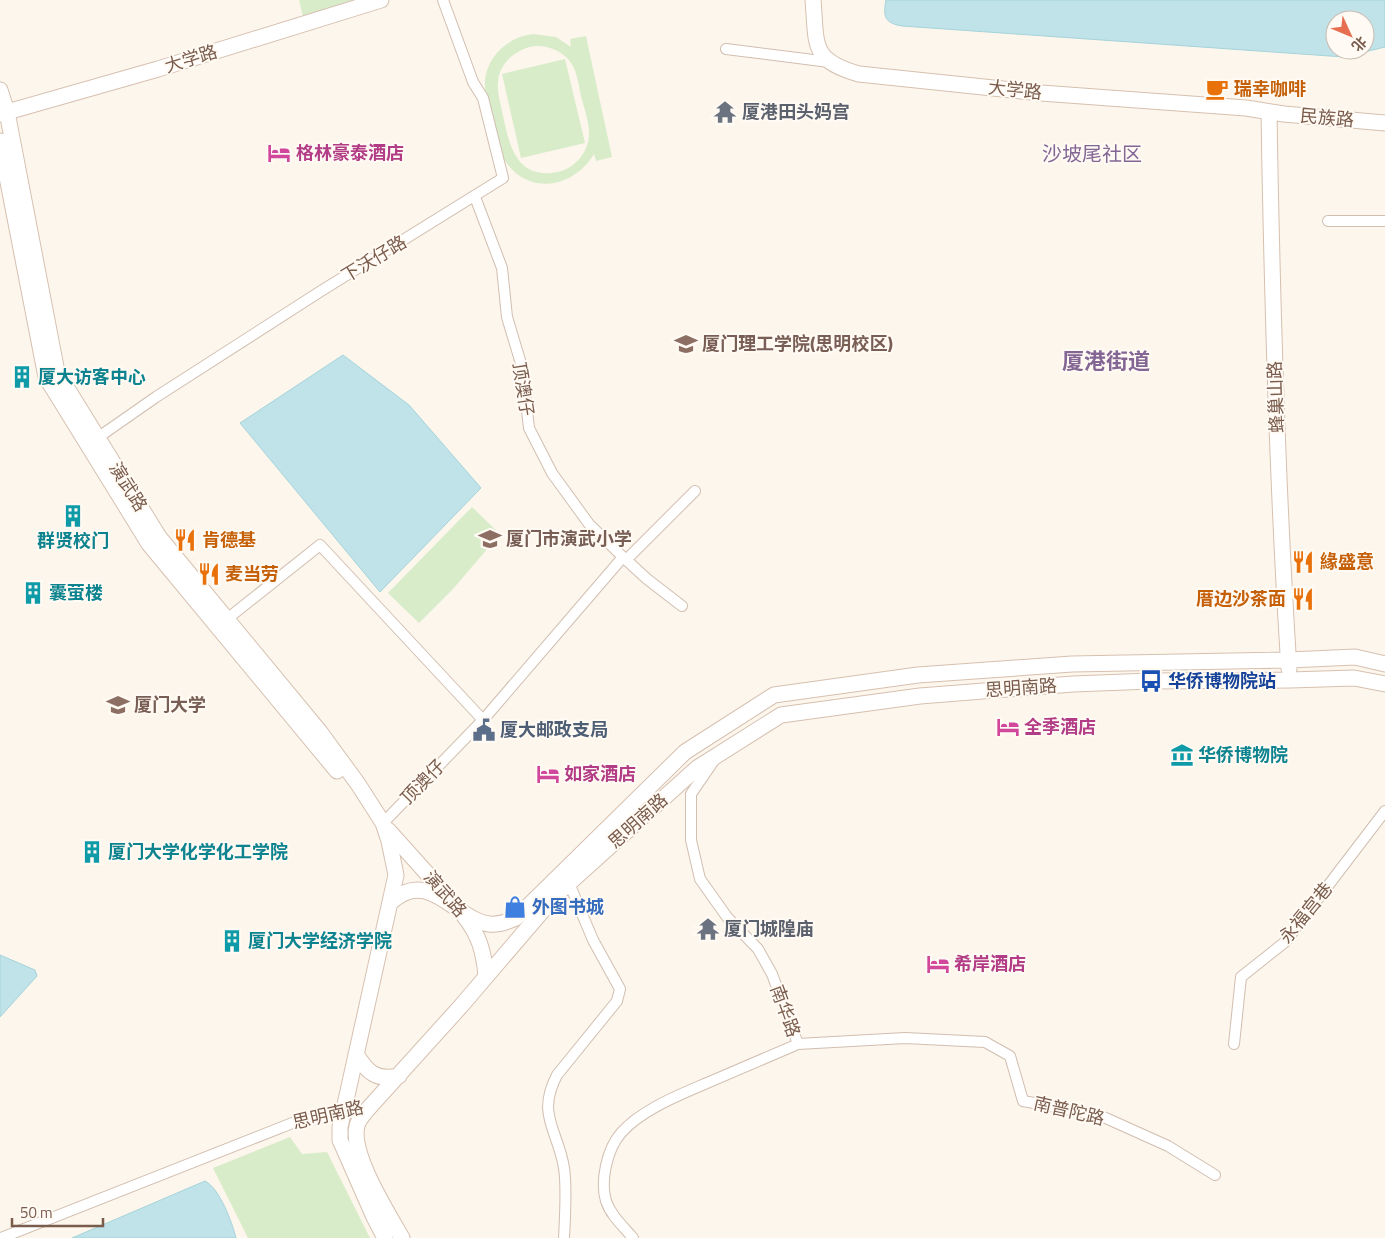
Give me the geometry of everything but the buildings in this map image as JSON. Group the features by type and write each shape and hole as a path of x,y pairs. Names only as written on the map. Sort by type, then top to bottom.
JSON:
{"main road":[{"name":"大学路","path":"3,113 158,69 381,0"},
{"path":"813,0 817,41 823,57 829,62"},
{"name":"大学路","path":"829,62 859,74 1041,93 1246,108 1269,112"},
{"name":"演武路","path":"0,90 3,113 57,372 93,442 149,544 222,623 334,768 469,921 480,941 486,976"},
{"name":"民族路","path":"1269,112 1385,122"},
{"name":"蜂巢山路","path":"1269,112 1271,268 1290,680"},
{"name":"演武路","path":"0,141 46,377 93,442"},
{"name":"思明南路","path":"457,907 474,919 492,925 505,923 516,918 684,752 774,696 918,675 1072,664 1355,657 1385,664"},
{"name":"思明南路","path":"367,1110 461,1006 556,895 697,768 781,715 920,696 1073,684 1141,681 1354,678 1385,684"},
{"path":"383,824 390,841 396,875 342,1114 340,1140 374,1217 386,1238"},
{"path":"391,902 400,894 410,890 424,891 440,897 457,907"},
{"path":"356,1054 364,1066 374,1075 387,1078 398,1076"},
{"path":"367,1110 357,1124 356,1138 360,1157 402,1238"}],"street":[{"name":"下沃仔路","path":"93,442 156,397 504,178 483,98 473,82 443,0"},
{"path":"726,49 829,62"},
{"name":"顶澳仔","path":"475,197 502,268 507,317 522,368 529,428 552,473 589,524 647,579 682,606"},
{"path":"1328,221 1385,221"},
{"path":"624,558 695,492"},
{"path":"222,623 320,545 484,720"},
{"name":"顶澳仔","path":"383,824 484,720 624,558"},
{"name":"南华路","path":"633,1238 614,1216 606,1202 604,1182 607,1164 621,1133 642,1116 666,1102 798,1044 772,974 758,948 727,917 700,879 692,840 691,794 718,755"},
{"name":"永福宫巷","path":"1234,1044 1241,977 1285,942 1385,811"},
{"path":"564,1238 564,1168 547,1111 550,1088 557,1075 617,1001 620,989 593,940 569,883"},
{"name":"南普陀路","path":"798,1044 905,1038 985,1042 1010,1056 1023,1101 1100,1116 1168,1146 1215,1175"},
{"name":"思明南路","path":"1,1238 294,1122 367,1110"}],"green space":[{"path":"299,0 362,0 304,21"},
{"path":"533,34 556,37 571,47 570,39 586,36 612,157 596,161 594,154 576,174 565,180 541,184 529,181 518,175 508,165 502,156 486,98 485,78 492,59 498,52 505,45 523,36","holes":["536,46 548,47 560,52 573,66 589,128 588,141 583,155 572,165 559,172 539,173 529,169 522,163 511,147 500,104 498,82 505,63 516,53"]},
{"path":"565,59 585,143 521,158 502,74"},
{"path":"472,507 500,534 453,589 419,623 388,593"},
{"path":"290,1137 302,1154 327,1152 370,1238 248,1238 213,1168"}],"water":[{"path":"886,0 1385,0 1385,47 1375,49 1375,10 1325,10 1325,56 902,26 888,21 885,14"},
{"path":"343,355 409,405 481,488 380,592 240,423"},
{"path":"0,955 35,970 37,976 0,1017"},
{"path":"205,1181 216,1191 220,1198 232,1223 236,1238 72,1238"}],"place":[{"name":"瑞幸咖啡","path":"1217,89"},
{"name":"厦港田头妈宫","path":"725,112"},
{"name":"格林豪泰酒店","path":"279,153"},
{"name":"厦门理工学院(思明校区)","path":"686,344"},
{"name":"厦大访客中心","path":"22,377"},
{"name":"群贤校门","path":"73,516"},
{"name":"厦门市演武小学","path":"490,539"},
{"name":"肯德基","path":"185,540"},
{"name":"緣盛意","path":"1303,562"},
{"name":"麦当劳","path":"209,574"},
{"name":"囊萤楼","path":"33,593"},
{"name":"厝边沙茶面","path":"1303,599"},
{"name":"华侨博物院站","path":"1151,681"},
{"name":"厦门大学","path":"118,705"},
{"name":"全季酒店","path":"1008,727"},
{"name":"厦大邮政支局","path":"484,730"},
{"name":"华侨博物院","path":"1182,755"},
{"name":"如家酒店","path":"548,774"},
{"name":"厦门大学化学化工学院","path":"92,852"},
{"name":"外图书城","path":"515,907"},
{"name":"厦门城隍庙","path":"708,929"},
{"name":"厦门大学经济学院","path":"232,941"},
{"name":"希岸酒店","path":"938,964"}],"district":[{"name":"沙坡尾社区","path":"1092,154"},
{"name":"厦港街道","path":"1106,361"}]}
